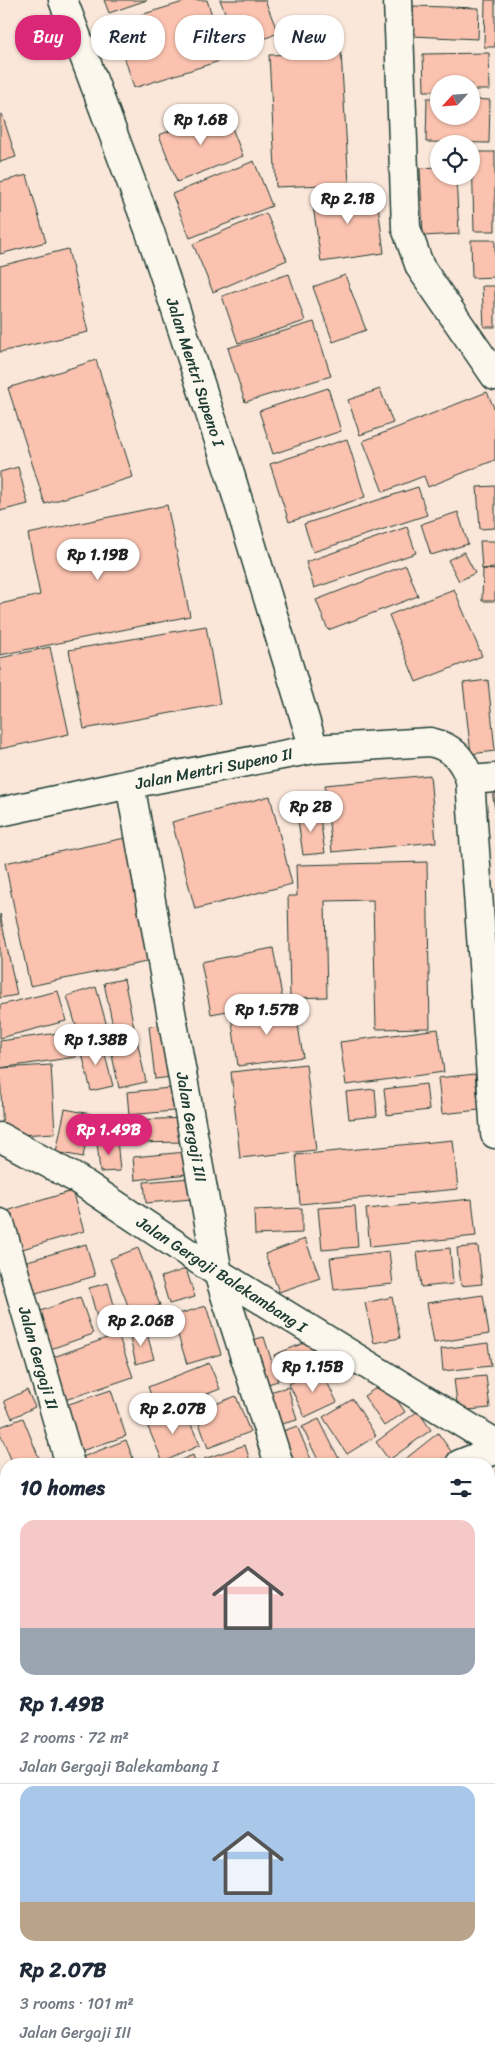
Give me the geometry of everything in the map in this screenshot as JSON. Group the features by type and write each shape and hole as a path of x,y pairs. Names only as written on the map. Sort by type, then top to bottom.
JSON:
{"street":[{"name":"Jalan Mentri Supeno I","path":"62,0 150,232 230,474 314,749"},
{"path":"398,0 406,228 411,247 420,266 495,376"},
{"name":"Jalan Mentri Supeno II","path":"0,812 130,784 314,749 430,742 445,745 482,779"},
{"path":"482,779 495,1134"},
{"name":"Jalan Gergaji III","path":"130,784 218,1273 277,1458"},
{"name":"Jalan Gergaji Balekambang I","path":"0,1137 77,1179 218,1273 495,1443"},
{"name":"Jalan Gergaji II","path":"0,1223 68,1458"},
{"path":"475,1458 495,1450"}],"building":[{"path":"104,0 147,0 109,13"},
{"path":"190,0 207,0 212,15 175,15 175,60 223,60 134,88 125,60 165,60 165,15 140,15"},
{"path":"220,0 265,0 274,23 274,35 264,39 264,15 226,15"},
{"path":"485,0 495,0 495,47 484,47"},
{"path":"413,6 479,8 478,39 412,36"},
{"path":"489,53 490,90 480,90 480,75 430,75 430,91 424,91 423,54"},
{"path":"269,55 274,55 274,60 341,60 349,184 276,187"},
{"path":"427,98 430,98 430,125 480,125 480,99 490,100 489,143 480,143 480,135 430,135 430,142 426,142"},
{"path":"225,110 243,156 177,182 159,135"},
{"path":"2,114 16,157 0,162 0,115"},
{"path":"480,152 495,152 495,231 474,231 473,185 480,185"},
{"path":"254,161 272,206 190,238 172,194"},
{"path":"430,167 430,185 456,185 459,234 423,236 420,168"},
{"path":"27,175 46,242 0,254 0,182"},
{"path":"376,189 384,253 321,262 312,198"},
{"path":"266,213 287,260 213,292 193,244"},
{"path":"471,240 495,240 495,277 472,278"},
{"path":"68,249 88,332 0,352 0,266"},
{"path":"289,274 305,321 238,343 222,296"},
{"path":"345,275 366,330 333,342 313,287"},
{"path":"482,286 495,286 495,327 484,327"},
{"path":"314,322 331,376 245,402 228,348"},
{"path":"96,360 133,477 45,504 8,388"},
{"path":"328,388 341,431 273,454 259,411"},
{"path":"380,389 393,423 360,435 348,400"},
{"path":"487,392 495,410 495,460 428,487 424,476 383,492 363,441"},
{"path":"347,439 365,497 289,522 270,464"},
{"path":"18,467 28,504 0,511 0,472"},
{"path":"495,486 495,528 480,529 477,487"},
{"path":"418,487 427,515 313,552 304,524"},
{"path":"167,505 190,616 0,655 0,604 40,595 28,534"},
{"path":"458,512 468,544 431,555 421,524"},
{"path":"407,527 416,553 314,588 306,562"},
{"path":"480,541 495,541 495,568 482,569"},
{"path":"464,552 475,573 459,581 448,560"},
{"path":"406,565 418,596 328,630 316,600"},
{"path":"483,569 495,570 495,601 482,601"},
{"path":"454,589 482,656 416,682 389,615"},
{"path":"206,626 220,704 84,729 69,650"},
{"path":"50,647 69,734 0,749 0,658"},
{"path":"488,680 495,751 471,754 463,683"},
{"path":"430,775 436,842 332,852 325,785"},
{"path":"495,791 495,809 492,792"},
{"path":"270,796 292,884 195,909 172,822"},
{"path":"319,810 325,853 303,855 297,813"},
{"path":"130,837 156,960 30,986 5,863"},
{"path":"427,862 430,1028 376,1029 373,900 325,901 327,997 290,998 288,896 297,896 296,865"},
{"path":"0,914 17,995 0,998"},
{"path":"273,948 283,1001 211,1014 201,962"},
{"path":"124,979 134,1027 114,1031 104,983"},
{"path":"96,987 108,1030 80,1039 67,996"},
{"path":"58,991 66,1021 0,1038 0,1005"},
{"path":"295,1006 303,1057 238,1066 231,1015"},
{"path":"172,1024 179,1076 155,1079 149,1026"},
{"path":"438,1029 444,1072 346,1085 340,1042"},
{"path":"72,1031 76,1057 0,1068 0,1041"},
{"path":"136,1035 146,1082 119,1088 109,1041"},
{"path":"101,1040 113,1086 91,1091 80,1045"},
{"path":"306,1064 316,1150 240,1158 231,1072"},
{"path":"51,1065 55,1133 3,1136 0,1068"},
{"path":"475,1074 479,1110 442,1114 438,1078"},
{"path":"426,1084 429,1110 387,1115 384,1089"},
{"path":"182,1087 184,1110 129,1115 127,1092"},
{"path":"375,1089 377,1116 349,1119 346,1092"},
{"path":"65,1109 91,1114 83,1157 56,1152"},
{"path":"186,1118 187,1142 133,1143 133,1120"},
{"path":"117,1139 120,1171 100,1172 97,1141"},
{"path":"453,1140 458,1189 300,1204 296,1155"},
{"path":"186,1152 188,1174 135,1180 133,1157"},
{"path":"190,1178 192,1199 146,1203 144,1182"},
{"path":"72,1191 84,1231 12,1252 0,1213"},
{"path":"472,1199 476,1236 370,1247 366,1209"},
{"path":"355,1206 358,1247 322,1250 318,1208"},
{"path":"302,1208 302,1233 255,1235 254,1210"},
{"path":"305,1239 320,1278 279,1292 265,1254"},
{"path":"86,1244 95,1276 26,1296 17,1264"},
{"path":"478,1246 482,1284 461,1286 457,1248"},
{"path":"138,1248 160,1305 132,1316 110,1259"},
{"path":"450,1248 453,1284 421,1287 417,1252"},
{"path":"389,1251 393,1284 334,1290 330,1258"},
{"path":"186,1269 195,1297 169,1304 161,1277"},
{"path":"108,1283 120,1327 101,1332 89,1288"},
{"path":"483,1295 489,1334 434,1343 427,1303"},
{"path":"80,1297 93,1334 42,1352 29,1315"},
{"path":"392,1297 400,1338 374,1343 365,1303"},
{"path":"206,1306 221,1354 187,1364 172,1316"},
{"path":"146,1330 154,1359 136,1364 129,1334"},
{"path":"118,1334 133,1377 62,1401 48,1359"},
{"path":"264,1337 278,1381 261,1386 247,1341"},
{"path":"311,1340 321,1364 284,1379 274,1355"},
{"path":"488,1343 491,1366 443,1371 441,1349"},
{"path":"209,1363 220,1389 158,1413 148,1387"},
{"path":"320,1368 337,1402 305,1417 289,1384"},
{"path":"486,1376 490,1408 458,1411 454,1379"},
{"path":"385,1382 405,1412 384,1426 364,1396"},
{"path":"288,1387 297,1420 274,1426 265,1393"},
{"path":"27,1390 35,1407 12,1418 4,1401"},
{"path":"111,1390 126,1436 69,1455 54,1409"},
{"path":"236,1396 250,1432 208,1448 195,1412"},
{"path":"353,1399 376,1436 347,1454 323,1417"},
{"path":"184,1409 200,1445 172,1458 161,1458 147,1425"},
{"path":"418,1411 431,1430 392,1458 388,1458 376,1442"},
{"path":"23,1418 39,1458 10,1458 0,1433 0,1427"},
{"path":"319,1419 338,1458 317,1458 302,1427"},
{"path":"297,1426 310,1458 285,1458 275,1434"},
{"path":"438,1433 453,1454 448,1458 407,1458"},
{"path":"126,1440 133,1458 80,1458"},
{"path":"245,1445 249,1458 207,1458"}]}
